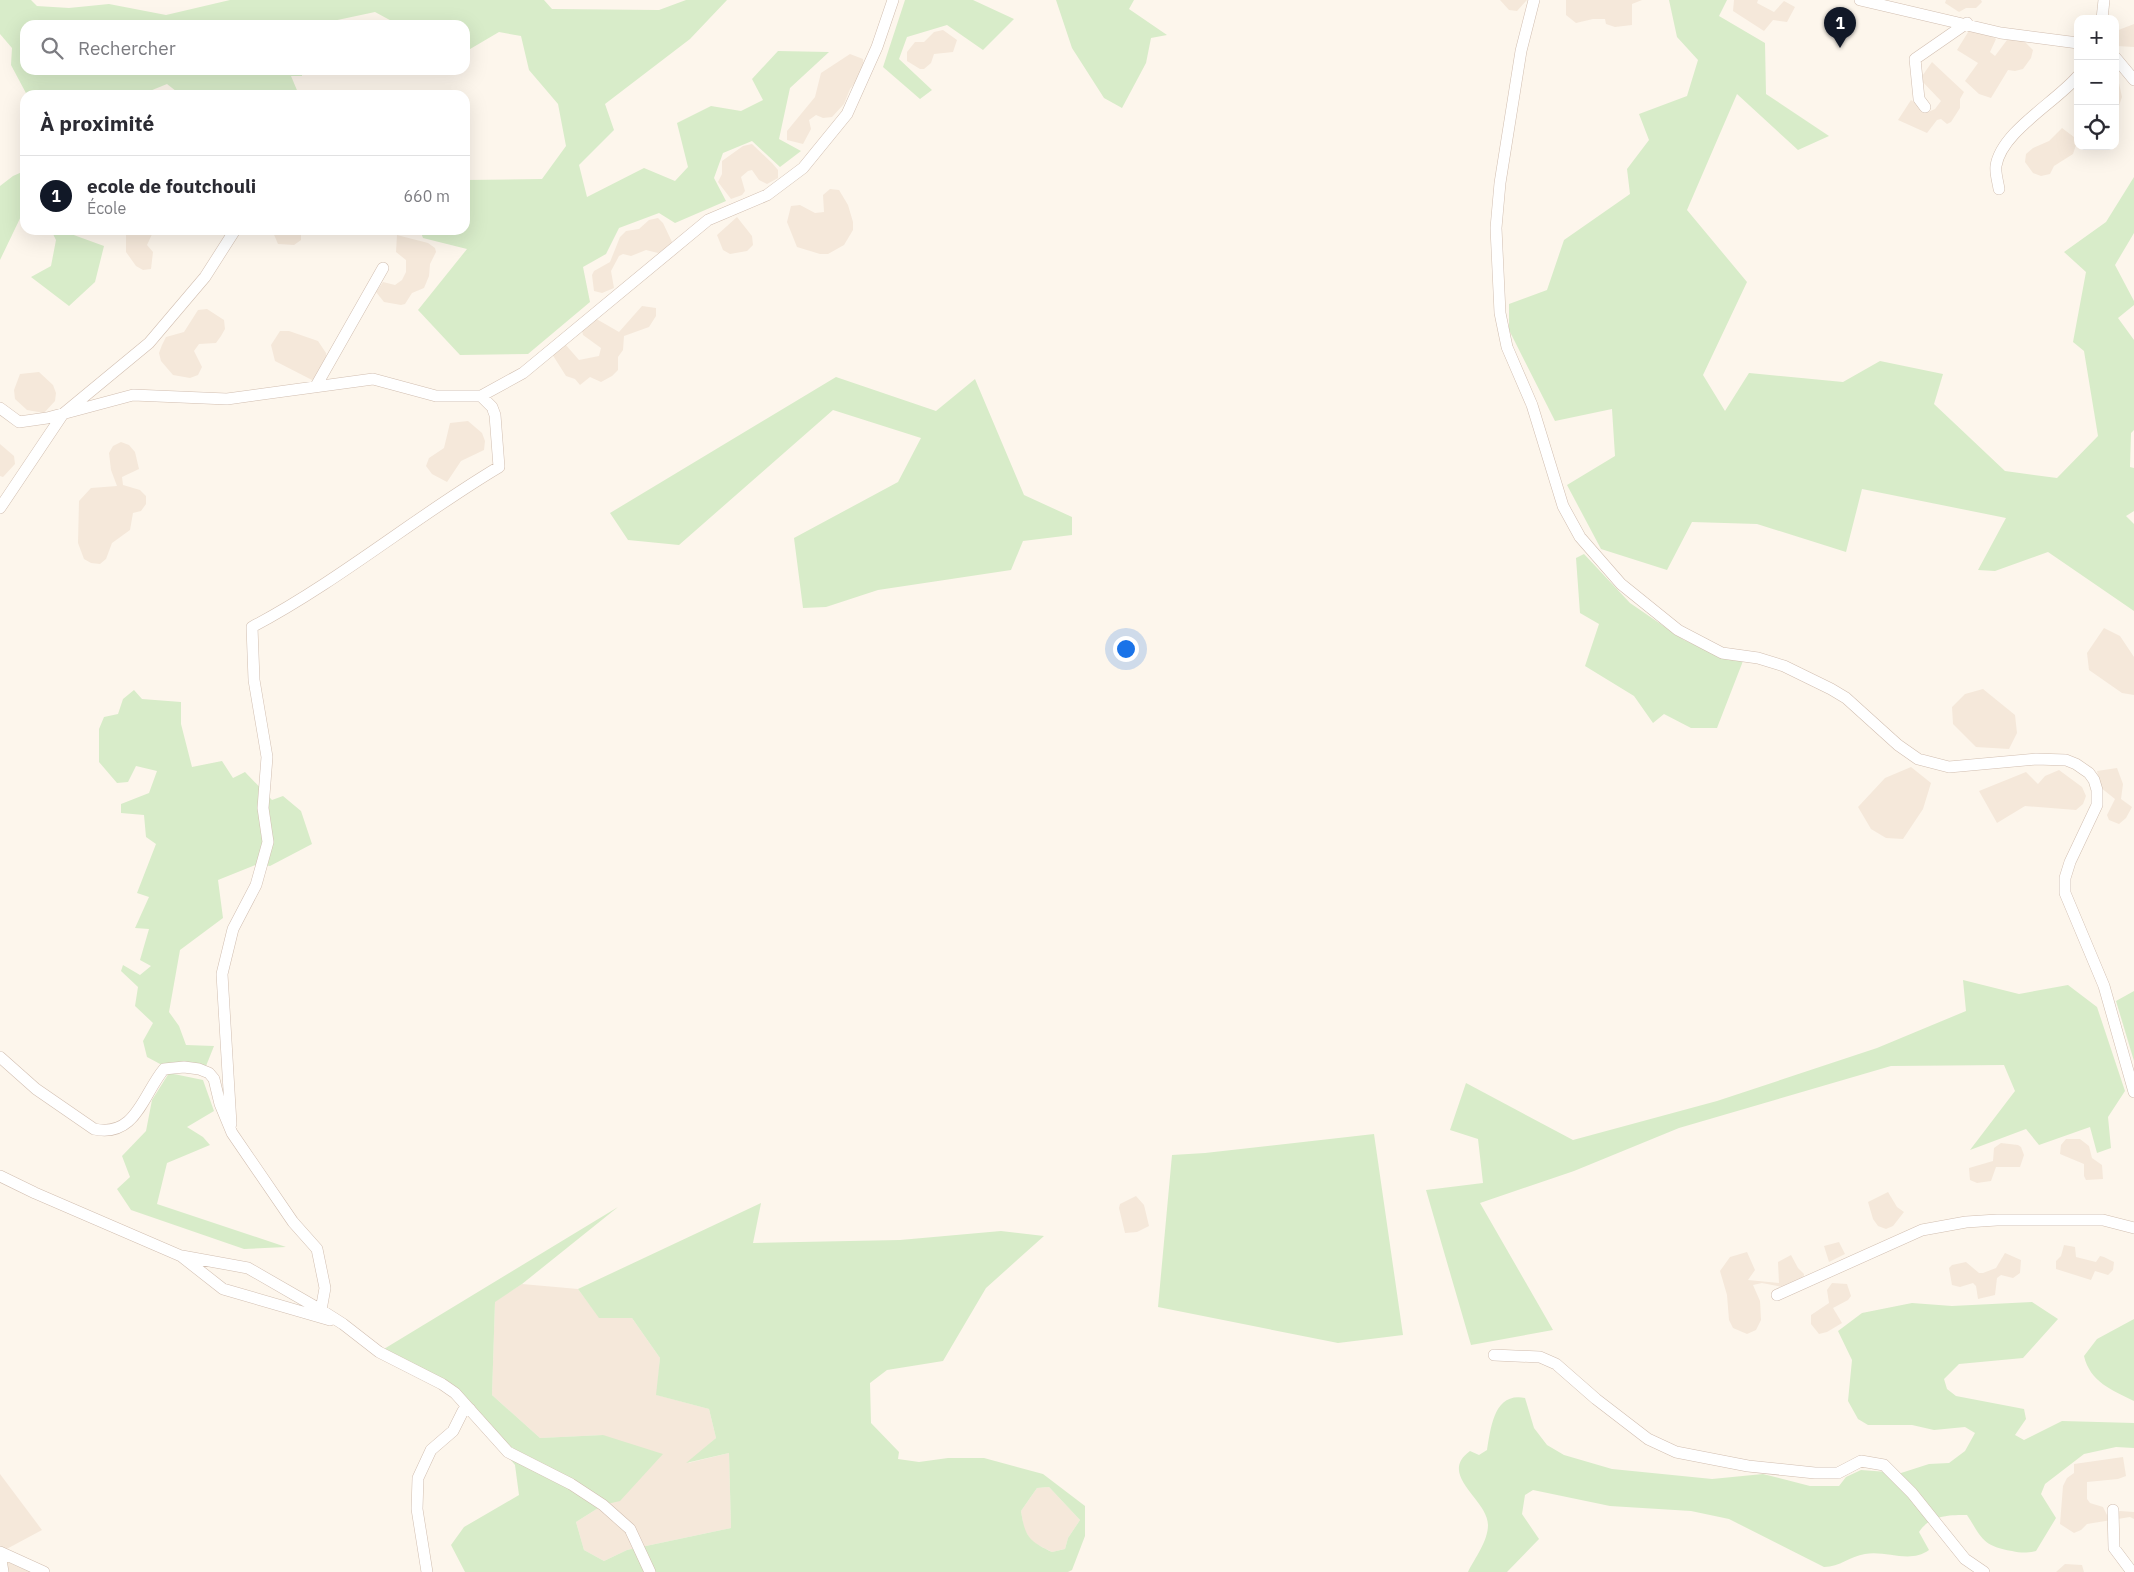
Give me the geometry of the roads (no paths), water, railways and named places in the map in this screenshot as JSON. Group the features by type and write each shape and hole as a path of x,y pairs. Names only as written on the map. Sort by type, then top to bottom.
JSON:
{"street":[{"path":"0,408 19,422 63,414 133,395 227,400 373,379 436,396 481,396 523,373 708,220 767,194 803,168 847,114 877,48 893,0"},
{"path":"1534,0 1521,51 1500,183 1496,228 1500,312 1507,347 1532,405 1563,506 1591,551 1621,584 1678,630 1722,653 1758,658 1784,666 1831,689 1846,698 1918,759 1949,767 2000,761 2053,759 2076,764 2089,773 2097,790 2097,805 2070,862 2065,878 2065,893 2104,986 2134,1092"},
{"path":"1860,0 2001,32 2074,42"},
{"path":"2102,15 2104,0"},
{"path":"1926,107 1919,98 1915,59 1966,23"},
{"path":"2117,60 2134,80"},
{"path":"1999,189 1996,168 2000,155 2008,142 2074,80"},
{"path":"0,508 63,414 150,343 204,277 232,235"},
{"path":"316,386 383,268"},
{"path":"232,1133 222,974 233,930 256,885 268,842 263,808 267,757 254,680 252,627 295,604 371,551 499,467 495,414 492,407 481,396"},
{"path":"0,1057 36,1089 94,1129 103,1131 112,1131 131,1119 140,1109 164,1069 184,1067 199,1069 209,1073 214,1079 220,1104 232,1133 293,1222 317,1249 325,1288 321,1310"},
{"path":"0,1176 181,1256 248,1268 321,1310 343,1324 379,1352 442,1384 470,1409 508,1452 571,1484 603,1505 630,1529 650,1572"},
{"path":"1778,1294 1922,1230 1966,1222 1997,1220 2103,1220 2134,1228"},
{"path":"181,1256 223,1289 343,1324"},
{"path":"1494,1355 1540,1357 1556,1364 1596,1399 1648,1439 1676,1452 1748,1466 1815,1473 1838,1473 1861,1461 1884,1465 1912,1493 1966,1559 1984,1572"},
{"path":"427,1572 417,1509 418,1478 431,1450 453,1430 463,1412 470,1409"},
{"path":"2112,1510 2114,1548 2132,1572"},
{"path":"0,1553 3,1572"},
{"path":"0,1553 44,1572"}],"place":[{"name":"ecole de foutchouli","path":"1840,48"}]}
